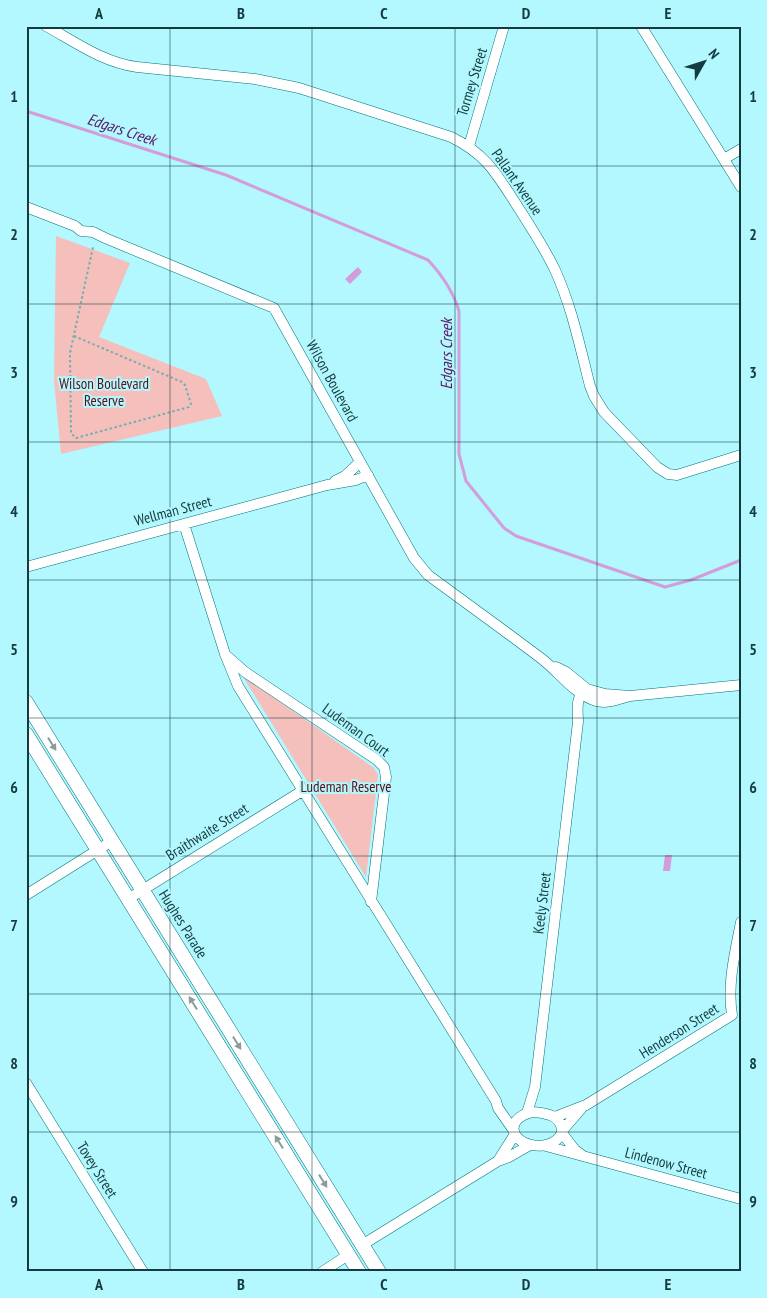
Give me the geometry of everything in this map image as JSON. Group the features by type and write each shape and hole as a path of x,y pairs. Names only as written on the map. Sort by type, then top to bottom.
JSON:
{"street":[{"name":"Pallant Avenue","path":"46,26 99,55 121,64 255,79 299,88 451,137 469,146 493,169 540,242 554,269 572,318 594,396 604,412 657,467 668,474 677,475 741,455"},
{"name":"Tormey Street","path":"469,146 504,26"},
{"path":"641,26 741,187"},
{"path":"724,159 741,149"},
{"name":"Wilson Boulevard","path":"26,207 74,226 81,231 93,232 274,308 414,558 428,575 544,661 566,672 586,693 630,696 741,685"},
{"name":"Wellman Street","path":"327,485 344,476 360,462"},
{"name":"Wellman Street","path":"26,567 327,485 356,480 368,475"},
{"path":"184,524 225,654 238,686 514,1133 523,1142 530,1145 546,1146 557,1141 562,1132 560,1123 550,1115 509,1112 496,1101"},
{"name":"Ludeman Court","path":"225,654 245,672 378,760 384,767 386,777 371,902"},
{"name":"Keely Street","path":"524,1114 535,1087 578,722 578,702 586,693"},
{"name":"Hughes Parade","path":"26,702 379,1272"},
{"path":"26,734 359,1272"},
{"name":"Braithwaite Street","path":"128,899 302,791"},
{"path":"26,895 112,841"},
{"name":"Henderson Street","path":"562,1132 586,1105 736,1013 730,999 731,981 741,922"},
{"name":"Tovey Street","path":"26,1083 143,1272"},
{"name":"Keely Street","path":"535,1087 539,1102 550,1115"},
{"name":"Henderson Street","path":"550,1115 586,1105"},
{"path":"498,1161 514,1133 516,1121 524,1114"},
{"name":"Lindenow Street","path":"562,1132 575,1150 583,1155"},
{"path":"362,1245 498,1161 530,1145"},
{"name":"Lindenow Street","path":"546,1146 741,1199"},
{"path":"298,1172 312,1164"},
{"path":"322,1272 348,1255"}],"path":[{"path":"74,336 182,382 185,385 191,404 189,408 76,438 71,433 70,354 93,247"}],"green space":[{"name":"Wilson Boulevard Reserve","path":"56,236 130,263 99,337 206,379 222,416 61,454 54,381"},
{"name":"Ludeman Reserve","path":"242,675 374,768 378,775 366,877"}],"shaded area":[{"path":"358,267 362,272 350,284 345,279"},
{"path":"665,855 672,855 670,871 663,871"}],"waterway":[{"name":"Edgars Creek","path":"26,111 226,175 428,260 438,271 454,297 459,311 459,454 466,481 504,528 516,536 665,587 691,580 741,560"}]}
